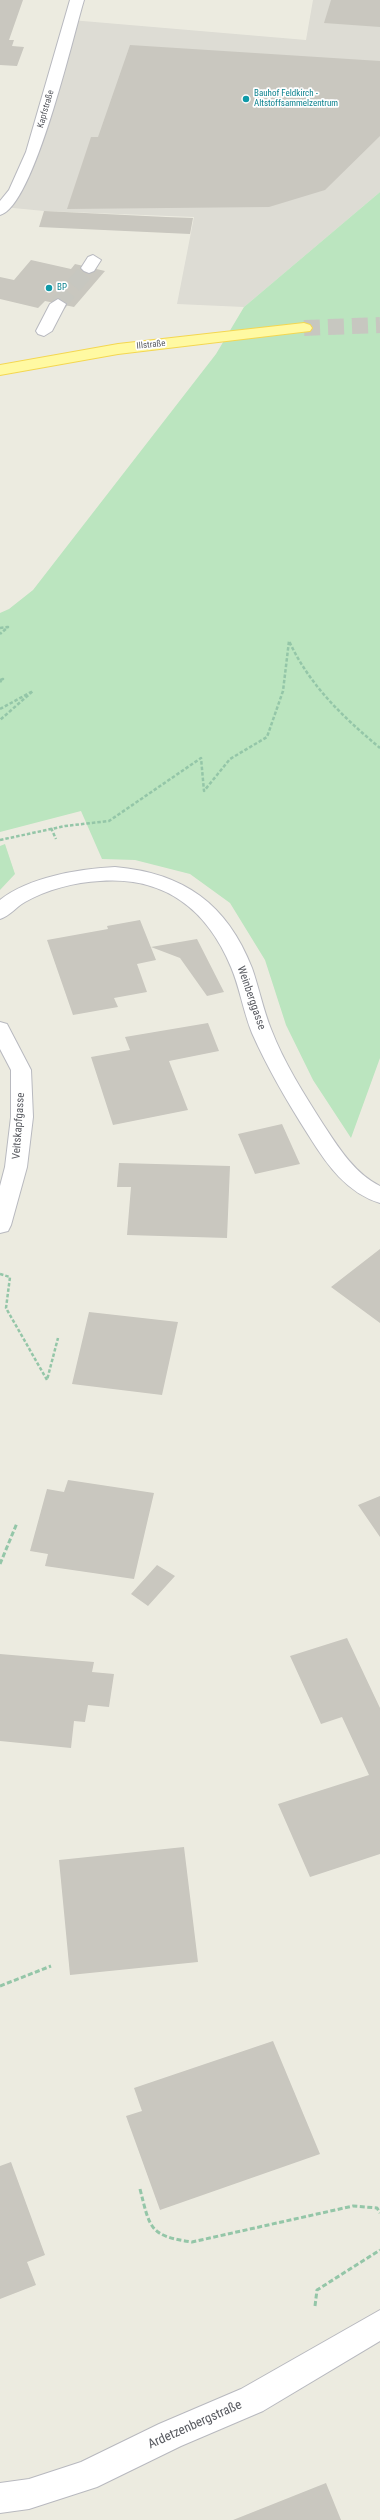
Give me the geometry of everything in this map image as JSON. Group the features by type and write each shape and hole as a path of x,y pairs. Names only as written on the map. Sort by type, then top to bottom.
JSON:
{"main road":[{"name":"Illstraße","path":"0,370 118,349 304,328"}],"street":[{"name":"Kapfstraße","path":"0,211 16,191 33,152 77,0"},
{"path":"44,331 58,304"},
{"name":"Weinberggasse","path":"0,912 6,905 25,894 45,886 75,879 111,874 146,877 176,888 209,912 240,965 261,1029 289,1087 341,1167 370,1191 380,1195"},
{"name":"Veitskapfgasse","path":"0,1029 21,1070 22,1117 16,1167 0,1226"},
{"name":"Ardetzenbergstraße","path":"0,2498 29,2494 86,2476 170,2434 252,2400 380,2325"}],"path":[{"path":"0,628 8,627 0,634"},
{"path":"0,840 51,828 109,822 200,758 204,791 230,760 266,737 283,691 289,641 298,664 332,707 380,748"},
{"path":"0,709 33,691 0,720"},
{"path":"51,828 56,839"},
{"path":"0,1274 10,1277 6,1308 47,1380 58,1338"},
{"path":"0,1564 17,1523"},
{"path":"0,1986 51,1966"},
{"path":"140,2189 151,2228 167,2239 192,2242 353,2206 377,2208 380,2213"}],"shaded area":[{"name":"Bauhof Feldkirch - Altstoffsammelzentrum","path":"313,0 380,0 380,192 244,307 177,304 194,217 44,211 3,207 11,198 71,20 306,40"}],"green space":[{"path":"380,192 380,1058 351,1138 313,1080 286,1025 265,960 230,903 190,874 135,860 102,859 81,811 0,832 0,613 9,609 33,590 216,354 244,307"},
{"path":"5,844 15,874 0,890 0,846"}],"building":[{"path":"0,0 23,0 9,40 14,40 12,46 24,47 17,66 0,65"},
{"path":"331,0 380,0 380,27 324,23"},
{"name":"Bauhof Feldkirch - Altstoffsammelzentrum","path":"130,45 380,61 380,136 325,190 269,207 67,209 91,137 98,137"},
{"path":"44,211 193,218 190,234 39,227"},
{"name":"BP","path":"31,260 71,269 75,264 105,271 74,307 45,301 38,308 0,299 0,277 14,280"},
{"path":"140,920 156,960 137,964 147,992 114,998 118,1007 73,1015 47,940 108,929 107,926"},
{"path":"197,939 224,992 207,996 180,958 151,947"},
{"path":"208,1023 219,1051 169,1061 188,1110 113,1125 91,1057 130,1050 125,1037"},
{"path":"282,1124 300,1164 255,1174 238,1134"},
{"path":"119,1163 230,1166 227,1238 127,1235 131,1187 117,1187"},
{"path":"380,1249 380,1323 331,1287"},
{"path":"89,1312 178,1322 162,1395 72,1384"},
{"path":"68,1480 154,1493 134,1579 45,1566 48,1554 30,1551 47,1489 64,1492"},
{"path":"380,1496 380,1537 358,1505"},
{"path":"157,1565 175,1576 148,1606 131,1594"},
{"path":"347,1638 380,1708 380,1854 310,1877 278,1804 369,1775 342,1717 321,1724 290,1656"},
{"path":"0,1654 94,1662 92,1672 114,1674 109,1707 88,1705 85,1722 74,1721 71,1748 0,1741"},
{"path":"184,1847 198,1962 70,1975 59,1860"},
{"path":"273,2041 320,2154 160,2210 126,2116 142,2111 134,2088"},
{"path":"11,2162 45,2255 27,2262 36,2285 0,2299 0,2166"},
{"path":"326,2483 341,2520 233,2520"}],"tunnel":[{"path":"58,304 89,268"},
{"path":"304,328 380,325"}],"place":[{"name":"Bauhof Feldkirch - Altstoffsammelzentrum","path":"246,99"},
{"name":"BP","path":"49,288"}]}
